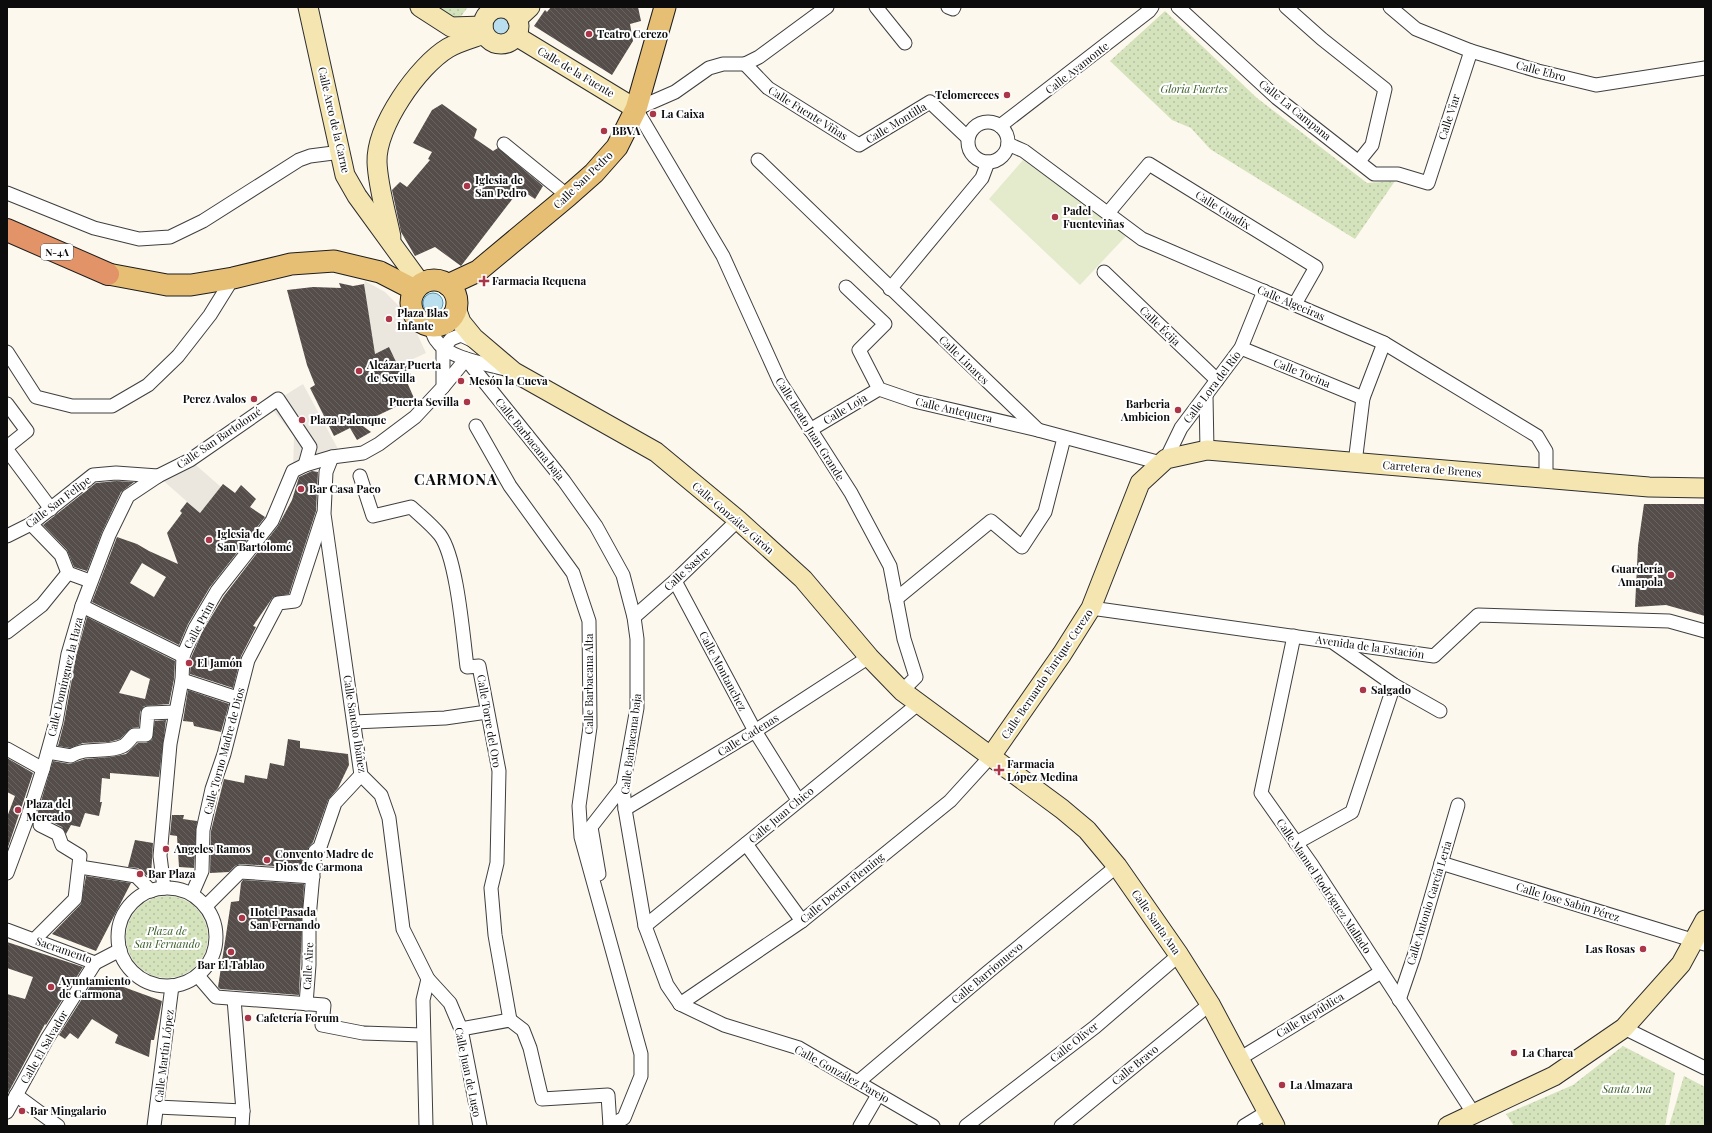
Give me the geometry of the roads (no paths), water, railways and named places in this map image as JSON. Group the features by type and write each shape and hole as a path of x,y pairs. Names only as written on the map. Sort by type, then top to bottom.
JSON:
{"highway":[{"name":"N-4A","path":"7,230 108,274"}],"main road":[{"name":"Calle San Pedro","path":"448,285 478,270 594,173 617,147 636,109 665,7"},
{"path":"108,274 167,285 191,285 233,278 291,264 334,261 380,272 418,287"},
{"path":"435,280 448,285 455,296 456,308 453,314 443,324 430,325 419,321 412,310 412,296 418,287 435,280"}],"street":[{"name":"Calle Arco de la Carne","path":"308,7 345,175 357,196 392,242 418,287"},
{"path":"420,7 451,26 484,30"},
{"path":"636,109 675,92 709,68 723,64 745,64 759,57 827,7"},
{"path":"876,7 905,43"},
{"path":"948,7 953,9 954,7"},
{"name":"Calle Ayamonte","path":"1000,126 1149,12 1152,7"},
{"name":"Calle La Campana","path":"1178,7 1277,98 1374,174 1398,174 1428,183"},
{"path":"1286,7 1322,39 1386,89 1372,145 1359,162"},
{"name":"Calle Ebro","path":"1390,7 1416,30 1471,51 1538,71 1596,85 1705,68"},
{"path":"493,8 510,11 521,20 508,43 497,44 487,38 484,30 486,16 493,8"},
{"name":"Calle de la Fuente","path":"521,20 636,109"},
{"path":"392,242 377,161 385,128 398,103 422,70 448,48 484,30"},
{"name":"Calle Viar","path":"1428,183 1471,51"},
{"name":"Calle Fuente Viñas","path":"745,64 768,88 859,145"},
{"name":"Calle Montilla","path":"859,145 930,102 968,138"},
{"name":"Calle Beato Juan Grande","path":"636,109 723,256 780,382 851,493 890,566 904,639 916,677 902,691"},
{"path":"988,122 1000,126 1005,131 1008,144 1006,150 999,159 982,162 972,154 969,149 968,138 971,131 981,123 988,122"},
{"path":"504,144 568,196"},
{"name":"Calle Algeciras","path":"1008,144 1024,151 1142,239 1384,343 1537,436 1546,450 1546,479"},
{"path":"7,193 94,228 139,239 170,237 203,221 299,160 310,156 341,152"},
{"name":"Calle Linares","path":"758,160 890,289 1038,430"},
{"path":"890,289 982,178 988,162"},
{"name":"Calle Guadix","path":"1108,213 1149,164 1316,267 1295,304"},
{"name":"Calle Écija","path":"1104,272 1217,380"},
{"path":"7,352 36,397 72,406 112,406 148,385 178,356 210,315 233,278"},
{"path":"846,286 885,324 859,350 879,389"},
{"name":"Calle Lora del Río","path":"1163,461 1181,428 1241,348 1264,291"},
{"name":"Calle González Girón","path":"456,308 461,322 474,338 514,372 656,452 738,520 803,579 869,657 902,691 991,756"},
{"path":"430,325 435,340 443,348 466,359 514,372"},
{"path":"443,387 443,348 452,339 461,335 468,337 486,348"},
{"path":"1355,463 1363,398 1384,343"},
{"name":"Calle Tocina","path":"1241,348 1363,398"},
{"path":"305,465 332,457 363,453 383,442 415,417 443,387 466,359"},
{"name":"Calle Barbacana baja","path":"466,359 564,481 596,526 623,575 634,616 637,638 637,708 623,786 625,809 645,926 667,985 680,1004"},
{"name":"Calle Loja","path":"810,430 879,389"},
{"name":"Calle Antequera","path":"879,389 914,401 1163,461"},
{"path":"1206,396 1207,450"},
{"name":"Calle San Bartolomé","path":"158,476 190,460 278,399 310,447 305,465"},
{"path":"7,404 27,431 7,447"},
{"name":"Calle Barbacana Alta","path":"476,426 510,486 573,573 589,621 590,727 579,806 581,837 641,1054 641,1076 624,1118 610,1126"},
{"path":"896,599 991,521 1022,547 1045,512 1064,438"},
{"path":"7,450 51,510"},
{"name":"Carretera de Brenes","path":"1163,461 1207,450 1649,487 1705,488"},
{"name":"Calle Sancho Ibáñez","path":"332,457 326,472 324,514 361,775 381,795 389,818 404,929 428,979"},
{"name":"Calle Bernardo Enrique Cerezo","path":"991,756 1062,654 1091,608 1140,483 1163,461"},
{"name":"Calle Prim","path":"164,888 160,856 170,744 182,680 183,656 195,628 217,591 272,521 293,471 305,465"},
{"name":"Calle San Felipe","path":"7,536 31,524 51,510 93,475 116,473 158,476"},
{"name":"Calle Domínguez la Haza","path":"7,873 23,826 33,822 29,809 48,752 56,722 68,654 90,581 109,534 128,496 158,476"},
{"name":"Calle Torre del Oro","path":"360,476 373,516 411,507 440,536 447,548 455,584 467,667 479,666 499,770 497,863 491,888 495,935 510,1020"},
{"name":"Calle Torno Madre de Dios","path":"192,894 202,872 203,830 212,789 224,754 237,698 248,660 278,603 295,601 324,514"},
{"name":"Calle Sastre","path":"634,616 674,581 738,520"},
{"path":"31,524 60,555 68,573 90,581"},
{"path":"7,632 42,605 68,573"},
{"name":"Calle Montanchez","path":"674,581 755,731 798,800"},
{"path":"82,606 183,656"},
{"name":"Avenida de la Estación","path":"1091,608 1434,656 1478,615 1669,621 1705,631"},
{"name":"Calle Manuel Rodríguez Mallado","path":"1294,636 1261,793 1296,843 1474,1114"},
{"path":"1331,641 1394,685 1440,711"},
{"name":"Calle Cadenas","path":"625,809 755,731 869,657"},
{"path":"182,680 237,698"},
{"path":"1296,843 1352,812 1394,685"},
{"name":"Calle Juan Chico","path":"645,926 798,800 918,704"},
{"path":"48,752 71,756 80,750 96,751 123,746 134,735 146,735 148,713 176,712"},
{"path":"354,722 445,718 487,712"},
{"path":"7,749 43,769"},
{"name":"Calle Santa Ana","path":"991,756 1062,808 1087,830 1118,866 1179,954 1210,1004 1271,1119"},
{"name":"Calle Doctor Fleming","path":"680,1004 802,921 950,801 991,756"},
{"name":"Calle Aire","path":"306,1004 309,965 309,918 315,851 320,847 335,803 361,775"},
{"name":"Calle Barbacana Alta","path":"618,970 616,936 600,877 591,827 623,786"},
{"name":"Calle Antonio García Leria","path":"1399,1000 1458,805"},
{"path":"33,822 58,834 62,845 80,856 80,867 75,899 34,940"},
{"path":"746,844 802,921"},
{"name":"Calle Jose Sabin Pérez","path":"1441,863 1699,943"},
{"name":"Calle Barrionuevo","path":"858,1082 994,967 1118,866"},
{"path":"80,867 136,876 150,891"},
{"path":"206,906 240,872 313,877"},
{"path":"164,888 179,889 192,894 206,906 214,920 217,935 215,950 208,964 198,976 186,982 172,986 159,985 140,977 125,962 120,950 118,935 121,921 128,908 138,898 150,891 164,888"},
{"path":"1448,1126 1554,1076 1624,1028 1699,943 1705,920"},
{"name":"Sacramento","path":"7,930 95,963 120,950"},
{"name":"Calle Oliver","path":"966,1126 1095,1027 1179,954"},
{"name":"Calle El Salvador","path":"7,1112 47,1039 95,963"},
{"name":"Calle República","path":"1238,1058 1381,972"},
{"path":"198,976 216,997 324,1005 322,1025 363,1033 423,1035"},
{"path":"426,1126 426,1053 423,1035 423,1000 428,979"},
{"name":"Calle Juan de Lugo","path":"428,979 450,1003 460,1029 480,1126"},
{"name":"Calle Martín López","path":"154,1126 172,986"},
{"path":"234,999 243,1111 242,1126"},
{"name":"Calle González Parejo","path":"680,1004 724,1025 799,1048 933,1126"},
{"name":"Calle Bravo","path":"1061,1126 1210,1004"},
{"path":"460,1029 510,1020 523,1030 528,1042 542,1099 608,1095 610,1126"},
{"path":"1624,1028 1705,1068"},
{"path":"16,1095 58,1126"},
{"path":"860,1126 878,1095"},
{"path":"157,1107 243,1111"},
{"path":"1244,1126 1271,1119"}],"water":[{"path":"501,17 508,20 511,27 508,34 501,37 494,34 491,27 494,20"},
{"path":"429,293 437,293 443,299 443,307 437,313 429,313 423,307 423,299"}],"place":[{"name":"Teatro Cerezo","path":"589,34"},
{"name":"Telomereces","path":"1007,95"},
{"name":"La Caixa","path":"653,114"},
{"name":"BBVA","path":"604,131"},
{"name":"Iglesia de San Pedro","path":"467,186"},
{"name":"Padel Fuenteviñas","path":"1055,217"},
{"name":"Farmacia Requena","path":"484,281"},
{"name":"Plaza Blas Infante","path":"389,319"},
{"name":"Alcázar Puerta de Sevilla","path":"359,371"},
{"name":"Mesón la Cueva","path":"461,381"},
{"name":"Perez Avalos","path":"254,399"},
{"name":"Puerta Sevilla","path":"467,402"},
{"name":"Barberia Ambicion","path":"1178,410"},
{"name":"Plaza Palenque","path":"302,420"},
{"name":"Bar Casa Paco","path":"301,489"},
{"name":"Iglesia de San Bartolomé","path":"209,540"},
{"name":"Guardería Amapola","path":"1671,575"},
{"name":"El Jamón","path":"189,663"},
{"name":"Salgado","path":"1363,690"},
{"name":"Farmacia López Medina","path":"999,770"},
{"name":"Plaza del Mercado","path":"18,810"},
{"name":"Angeles Ramos","path":"166,849"},
{"name":"Convento Madre de Dios de Carmona","path":"267,860"},
{"name":"Bar Plaza","path":"140,874"},
{"name":"Hotel Pasada San Fernando","path":"242,918"},
{"name":"Las Rosas","path":"1643,949"},
{"name":"Bar El Tablao","path":"231,952"},
{"name":"Ayuntamiento de Carmona","path":"51,987"},
{"name":"Cafetería Forum","path":"248,1018"},
{"name":"La Charca","path":"1514,1053"},
{"name":"La Almazara","path":"1282,1085"},
{"name":"Bar Mingalario","path":"22,1111"}],"district":[{"name":"CARMONA","path":"456,480"}],"park label":[{"name":"Gloria Fuertes","path":"1194,89"},
{"name":"Plaza de San Fernando","path":"167,937"},
{"name":"Santa Ana","path":"1627,1089"}]}
